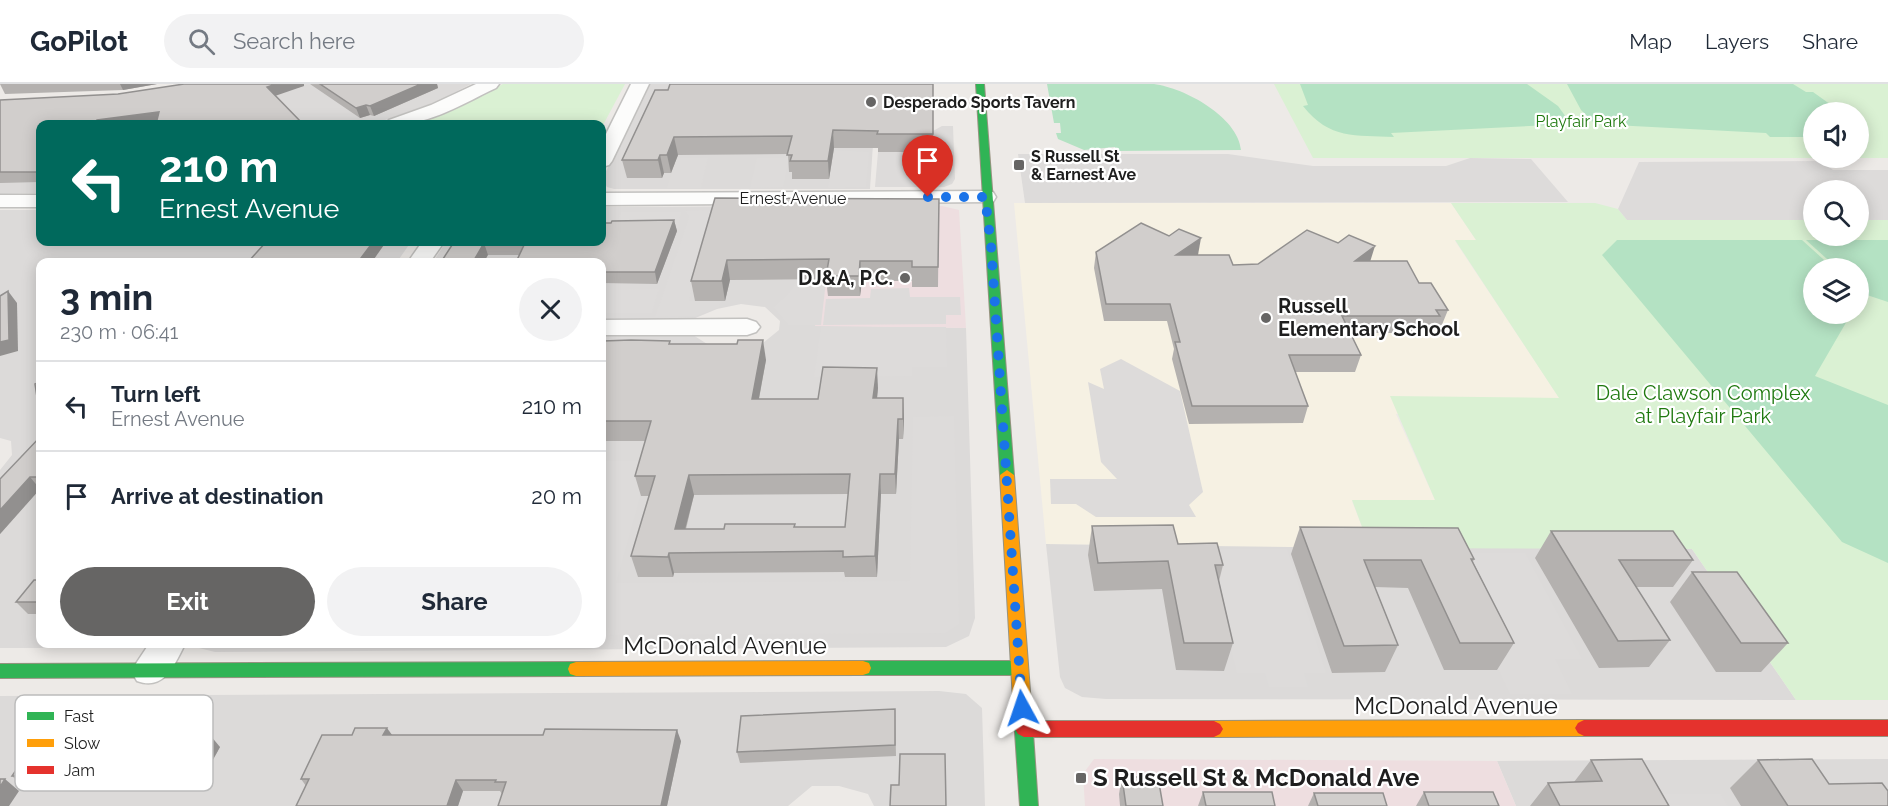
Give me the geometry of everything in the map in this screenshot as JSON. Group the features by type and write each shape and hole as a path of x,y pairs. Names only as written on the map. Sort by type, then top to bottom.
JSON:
{"street":[{"path":"407,120 438,109 490,84"},
{"path":"606,153 640,84"},
{"path":"980,84 985,197 992,255 1029,806"},
{"name":"Ernest Avenue","path":"606,199 985,197"},
{"path":"0,201 36,201"},
{"path":"606,328 747,327"},
{"name":"McDonald Avenue","path":"0,672 159,657 1018,668"},
{"name":"McDonald Avenue","path":"1024,729 1888,728"}],"shaded area":[{"path":"237,84 471,84 436,102 385,120 36,120 36,193 0,194 0,109"},
{"path":"650,84 794,84 875,114 870,189 614,189 606,185 606,171"},
{"path":"942,126 953,126 955,179 952,184 944,187 875,187 878,152 933,152 933,131"},
{"path":"834,150 869,152 866,187 828,188"},
{"path":"1018,154 1228,154 1313,166 1446,166 1470,158 1531,159 1568,202 1025,203"},
{"path":"677,158 708,158 701,188 667,188"},
{"path":"757,158 789,158 783,187 750,188"},
{"path":"1803,161 1803,168 1888,170 1888,220 1869,220 1869,180 1803,180 1803,220 1627,220 1618,209 1639,162"},
{"name":"Russell Elementary School","path":"1014,203 1451,203 1476,240 1455,241 1560,399 1396,414 1435,500 1352,501 1370,548 1046,544"},
{"path":"837,206 815,325 966,328 975,618 969,636 946,647 215,652 199,648 606,648 606,335 693,335 715,349 763,343 779,330 780,321 765,307 741,304 717,309 693,319 606,319 606,258 436,258 443,246 606,246 606,207"},
{"path":"837,206 942,206 959,210 966,328 815,326"},
{"path":"0,210 36,210 36,246 408,246 400,258 36,258 36,648 0,648 0,470 12,455 11,441 0,438"},
{"path":"714,210 689,301 721,301 719,307 696,316 655,317 689,217 685,211"},
{"path":"808,210 834,210 821,325 788,325 773,307 788,294 797,281"},
{"path":"621,212 681,212 678,228 614,228"},
{"path":"909,288 910,297 960,297 961,315 946,315 946,324 823,325 826,299 870,298 871,289"},
{"path":"659,289 652,313 606,313 606,290"},
{"path":"821,327 946,327 947,367 912,367 912,376 814,377"},
{"path":"1121,359 1180,391 1203,492 1189,505 1196,517 1096,517 1076,504 1051,504 1050,479 1117,479 1101,462 1088,382 1104,389 1100,369"},
{"path":"954,416 959,624 945,633 606,635 606,461 650,461 616,583 910,581 913,417"},
{"path":"1046,544 1692,549 1796,700 1106,699 1082,697 1065,688 1060,677"},
{"path":"1207,549 1287,549 1326,673 1304,673 1308,687 1269,687 1265,673 1237,673"},
{"path":"1444,553 1525,553 1582,659 1555,659 1572,694 1510,694"},
{"path":"939,691 966,694 982,708 985,806 874,806 868,794 839,786 812,786 788,806 0,806 0,696 15,696 15,791 213,791 213,695 188,695"},
{"path":"1094,759 1497,761 1516,806 1085,806 1083,774"},
{"path":"1888,759 1888,806 1516,806 1497,761"},
{"path":"1630,794 1721,794 1728,806 1636,806"}],"green space":[{"path":"503,84 625,84 606,120 426,120"},
{"path":"1047,84 1154,84 1180,91 1208,106 1220,116 1238,138 1241,150 1115,151 1115,147 1084,150 1058,139 1056,133 1061,133 1060,123 1054,123"},
{"name":"Playfair Park","path":"1274,84 1888,84 1888,158 1869,158 1869,102 1803,102 1803,158 1313,158"},
{"path":"1300,84 1527,84 1558,106 1571,124 1391,133 1394,137 1344,134 1323,125 1303,106 1308,105"},
{"path":"1567,84 1793,84 1806,92 1813,92 1827,102 1803,102 1803,137 1770,137 1766,133 1595,124 1581,110"},
{"name":"Dale Clawson Complex at Playfair Park","path":"1451,203 1595,203 1618,209 1627,220 1803,220 1803,246 1869,246 1869,220 1888,220 1888,700 1796,700 1692,549 1370,548 1352,500 1435,500 1390,396 1559,398 1455,240 1476,240"},
{"path":"1617,240 1802,240 1803,246 1809,246 1822,258 1803,258 1803,324 1845,324 1815,376 1888,405 1888,563 1842,542 1602,255"},
{"path":"1869,240 1888,240 1888,302 1869,296 1869,258 1826,258 1813,246 1869,246"}],"building":[{"path":"184,84 276,84 267,87 299,120 157,120 159,112 97,120 36,120 36,172 0,172 0,100 118,94"},
{"path":"320,84 421,84 370,106 356,108"},
{"path":"670,84 933,84 933,134 877,134 878,131 833,130 828,161 790,161 792,155 787,155 792,136 674,137 667,155 660,155 658,160 622,160 655,90 668,90"},
{"path":"715,198 939,199 938,267 912,267 912,261 860,261 859,276 826,276 829,259 727,260 722,281 691,281"},
{"path":"674,220 655,272 606,272 606,258 518,258 524,246 606,246 606,223"},
{"path":"1141,223 1169,236 1179,229 1201,238 1176,255 1229,255 1233,265 1258,264 1307,230 1338,243 1349,235 1375,246 1355,261 1407,261 1419,283 1431,283 1448,310 1436,310 1440,316 1342,316 1361,355 1289,355 1308,406 1192,406 1175,342 1180,342 1170,304 1106,304 1096,252"},
{"path":"262,246 370,246 361,258 252,258"},
{"path":"451,246 482,246 475,258 444,258"},
{"path":"8,291 9,340 0,342 0,296"},
{"path":"738,340 763,340 752,399 818,399 823,367 877,368 873,398 903,398 903,419 898,419 895,474 880,474 875,556 843,557 843,551 669,553 668,557 631,556 655,476 635,476 651,421 606,421 606,341 737,344","holes":["850,474 845,527 794,527 795,524 725,524 724,529 675,529 689,475"]},
{"path":"36,441 36,477 30,477 0,510 0,479"},
{"path":"1173,525 1178,544 1217,543 1223,565 1215,565 1233,643 1184,643 1168,561 1098,563 1092,526"},
{"path":"1300,527 1458,528 1474,559 1471,559 1514,643 1460,643 1421,560 1364,560 1398,645 1344,646"},
{"path":"1551,531 1673,531 1693,560 1619,560 1670,640 1618,641"},
{"path":"1692,572 1737,572 1788,643 1741,643"},
{"path":"34,580 36,580 36,602 16,602"},
{"path":"895,709 895,745 737,752 741,716"},
{"path":"355,728 387,728 383,735 543,735 545,729 677,730 661,806 498,806 506,782 456,780 447,806 296,806 309,779 301,779 322,735 352,735"},
{"path":"900,754 945,754 946,806 890,806 891,785 899,785"},
{"path":"1642,759 1669,806 1560,806 1548,783 1602,781 1591,760"},
{"path":"1812,759 1829,784 1882,783 1888,791 1888,806 1788,806 1758,760"},
{"path":"1122,777 1158,777 1163,806 1126,806"},
{"path":"1203,792 1272,792 1275,806 1206,806"},
{"path":"1424,792 1493,792 1499,806 1429,806"},
{"path":"1314,793 1383,793 1387,806 1318,806"}],"traffic: fast":[{"path":"980,84 1007,475"},
{"path":"863,668 1018,668"},
{"path":"0,671 576,669"},
{"path":"1023,718 1029,806"}],"traffic: slow":[{"path":"1007,475 1023,718"},
{"path":"576,669 863,668"},
{"path":"1214,729 1584,728"}],"traffic: jam":[{"path":"1584,728 1888,728"},
{"path":"1024,729 1214,729"}],"place":[{"name":"Desperado Sports Tavern","path":"871,102"},
{"name":"S Russell St & Earnest Ave","path":"1019,165"},
{"name":"DJ&A, P.C.","path":"905,278"},
{"name":"Russell Elementary School","path":"1266,318"},
{"name":"S Russell St & McDonald Ave","path":"1081,778"}],"route":[{"path":"928,197 985,197 991,245 1022,708"}]}
